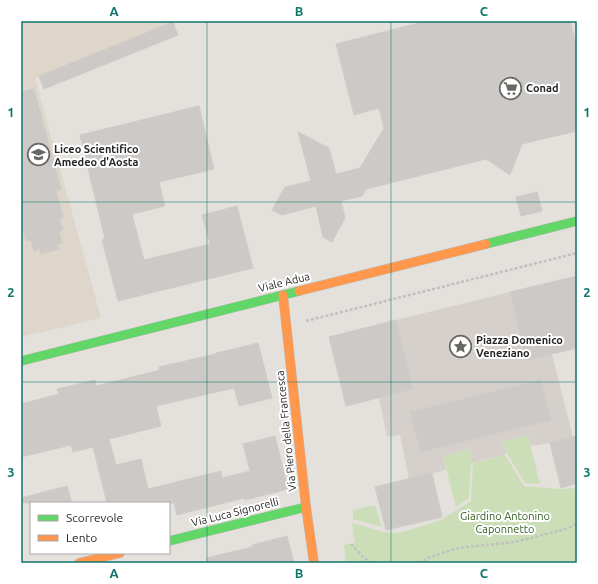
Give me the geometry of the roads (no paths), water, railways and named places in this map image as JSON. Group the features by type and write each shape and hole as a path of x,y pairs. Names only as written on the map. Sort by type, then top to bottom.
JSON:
{"main road":[{"name":"Viale Adua","path":"21,361 577,221"},
{"name":"Via Piero della Francesca","path":"283,295 306,507 314,563"},
{"name":"Via Luca Signorelli","path":"170,541 306,507"},
{"path":"79,563 116,554"}],"place":[{"name":"Conad","path":"511,88"},
{"name":"Liceo Scientifico Amedeo d'Aosta","path":"38,155"},
{"name":"Piazza Domenico Veneziano","path":"460,346"}],"park label":[{"name":"Giardino Antonino Caponnetto","path":"505,522"}]}
